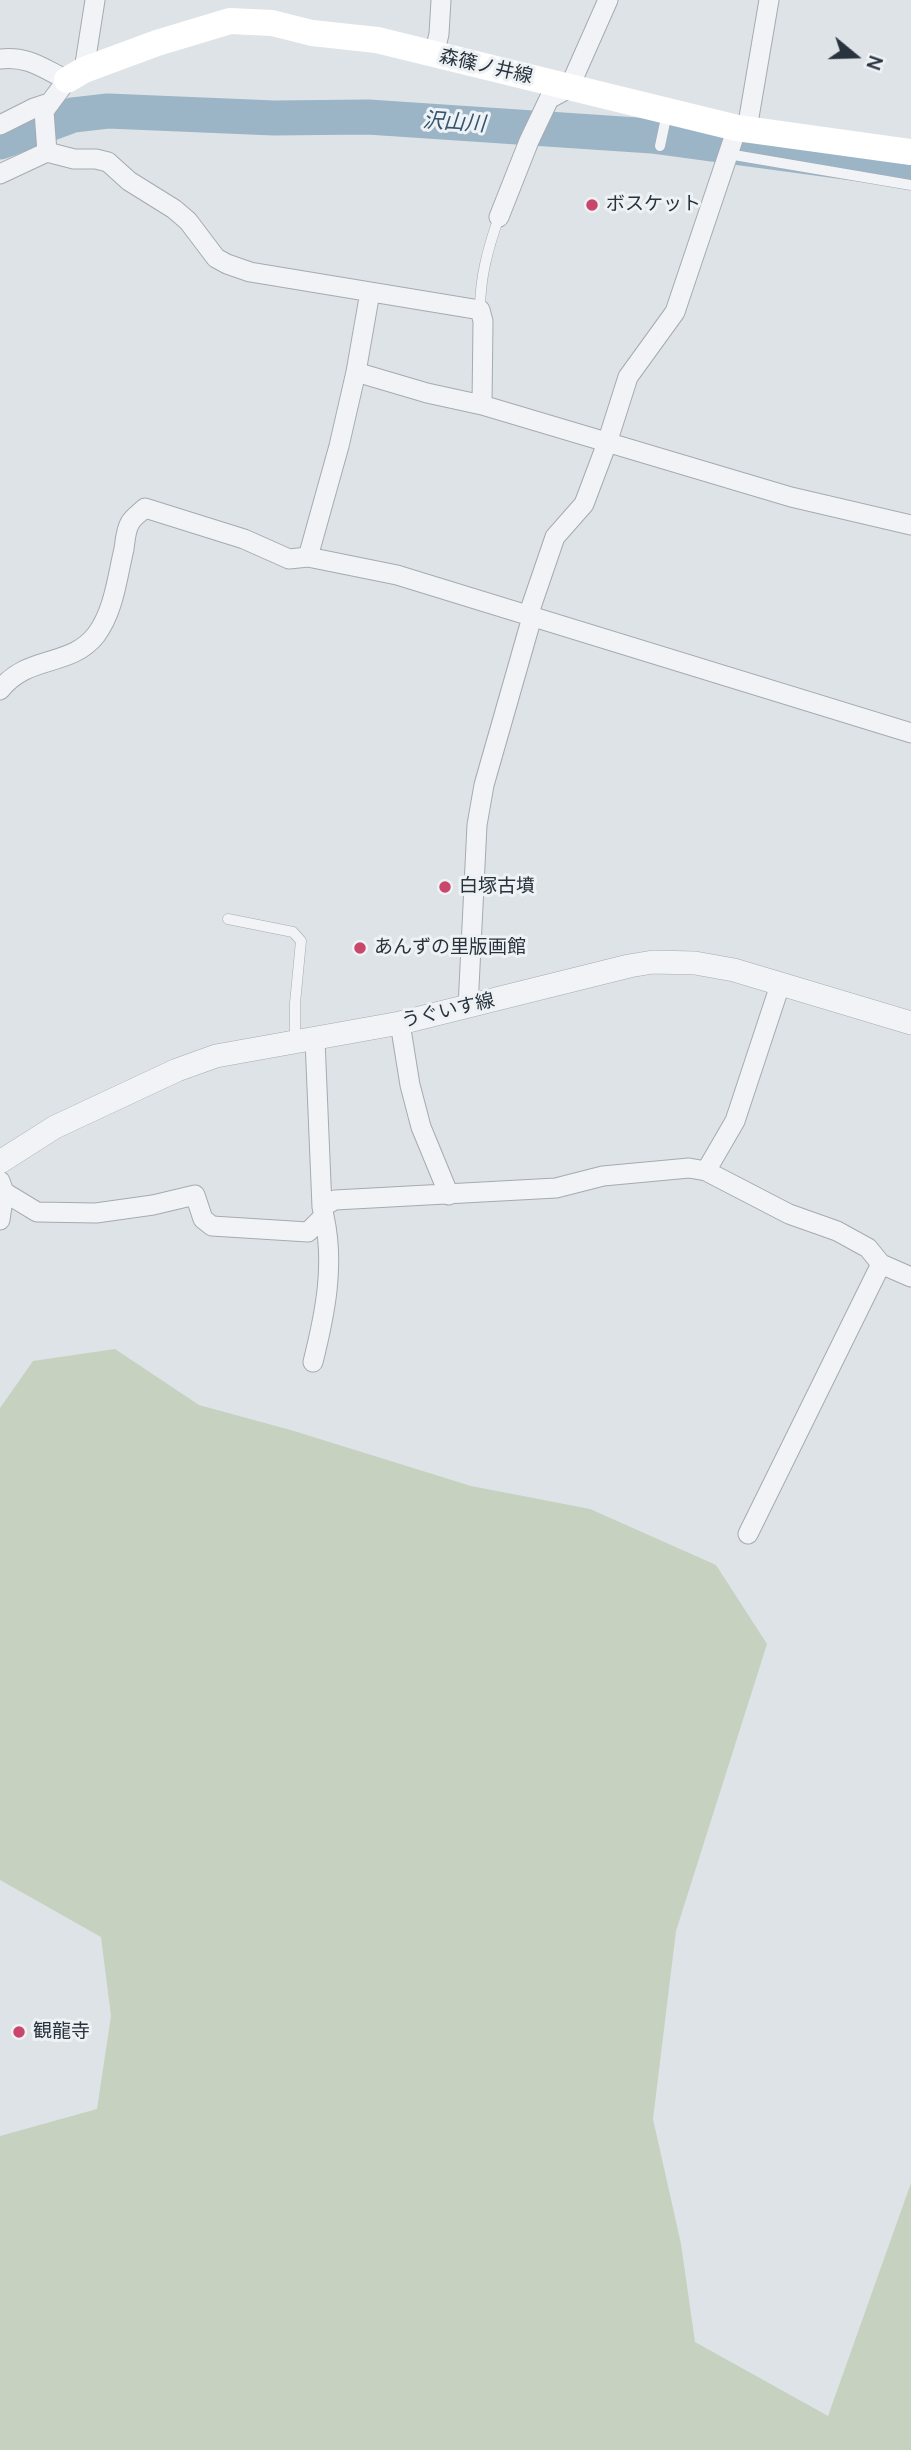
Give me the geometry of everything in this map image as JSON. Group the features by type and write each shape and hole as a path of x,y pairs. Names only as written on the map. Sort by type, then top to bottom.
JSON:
{"main road":[{"name":"森篠ノ井線","path":"76,75 157,43 230,21 272,23 312,33 377,40 569,88 665,122 735,139 911,152"}],"street":[{"path":"0,125 34,108 46,107 76,75 94,0"},
{"path":"434,55 439,34 441,0"},
{"path":"499,217 549,99 569,88 608,0"},
{"path":"468,1007 477,825 484,785 531,617 531,607 555,537 584,504 628,377 675,312 735,139 769,0"},
{"path":"0,60 17,57 76,75"},
{"path":"46,107 47,143"},
{"path":"0,174 47,143"},
{"path":"47,143 74,159 108,162 129,181 174,209 188,221 216,258 227,264 250,272 480,310 483,321 482,405"},
{"path":"308,557 339,446 370,292"},
{"path":"356,372 427,393 482,405 791,497 911,524"},
{"path":"0,690 13,675 36,663 62,658 80,650 94,638 111,606 129,523 145,508 244,539 289,559 308,557 397,575 911,733"},
{"name":"うぐいす線","path":"0,1163 55,1127 177,1070 216,1056 400,1023 653,962 695,963 734,970 911,1023"},
{"path":"706,1171 735,1121 780,985"},
{"path":"400,1023 410,1085 421,1127 449,1195"},
{"path":"305,1041 323,1212 329,1238 330,1272 313,1362"},
{"path":"2,1186 37,1212 96,1213 153,1205 195,1195 202,1219 212,1226 308,1232 335,1200 556,1188 603,1176 665,1168 689,1168 706,1171 789,1214 837,1231 867,1248 881,1265 911,1276"},
{"path":"0,1220 2,1186"},
{"path":"748,1534 881,1265"}],"lane":[{"path":"660,145 665,122"},
{"path":"735,139 911,185"},
{"path":"480,310 480,290 487,250 499,217"},
{"path":"228,919 293,932 301,941 295,1003 305,1041"}],"green space":[{"path":"115,1349 199,1405 294,1431 471,1486 590,1509 716,1565 767,1644 676,1931 653,2119 681,2244 695,2342 828,2416 911,2183 911,2450 0,2450 0,2136 97,2109 111,2016 101,1937 0,1880 0,1408 33,1361"}],"waterway":[{"name":"沢山川","path":"0,142 73,115 108,111 274,118 368,117 652,136 911,171"}],"place":[{"name":"ボスケット","path":"592,205"},
{"name":"白塚古墳","path":"445,887"},
{"name":"あんずの里版画館","path":"360,948"},
{"name":"観龍寺","path":"19,2032"}]}
